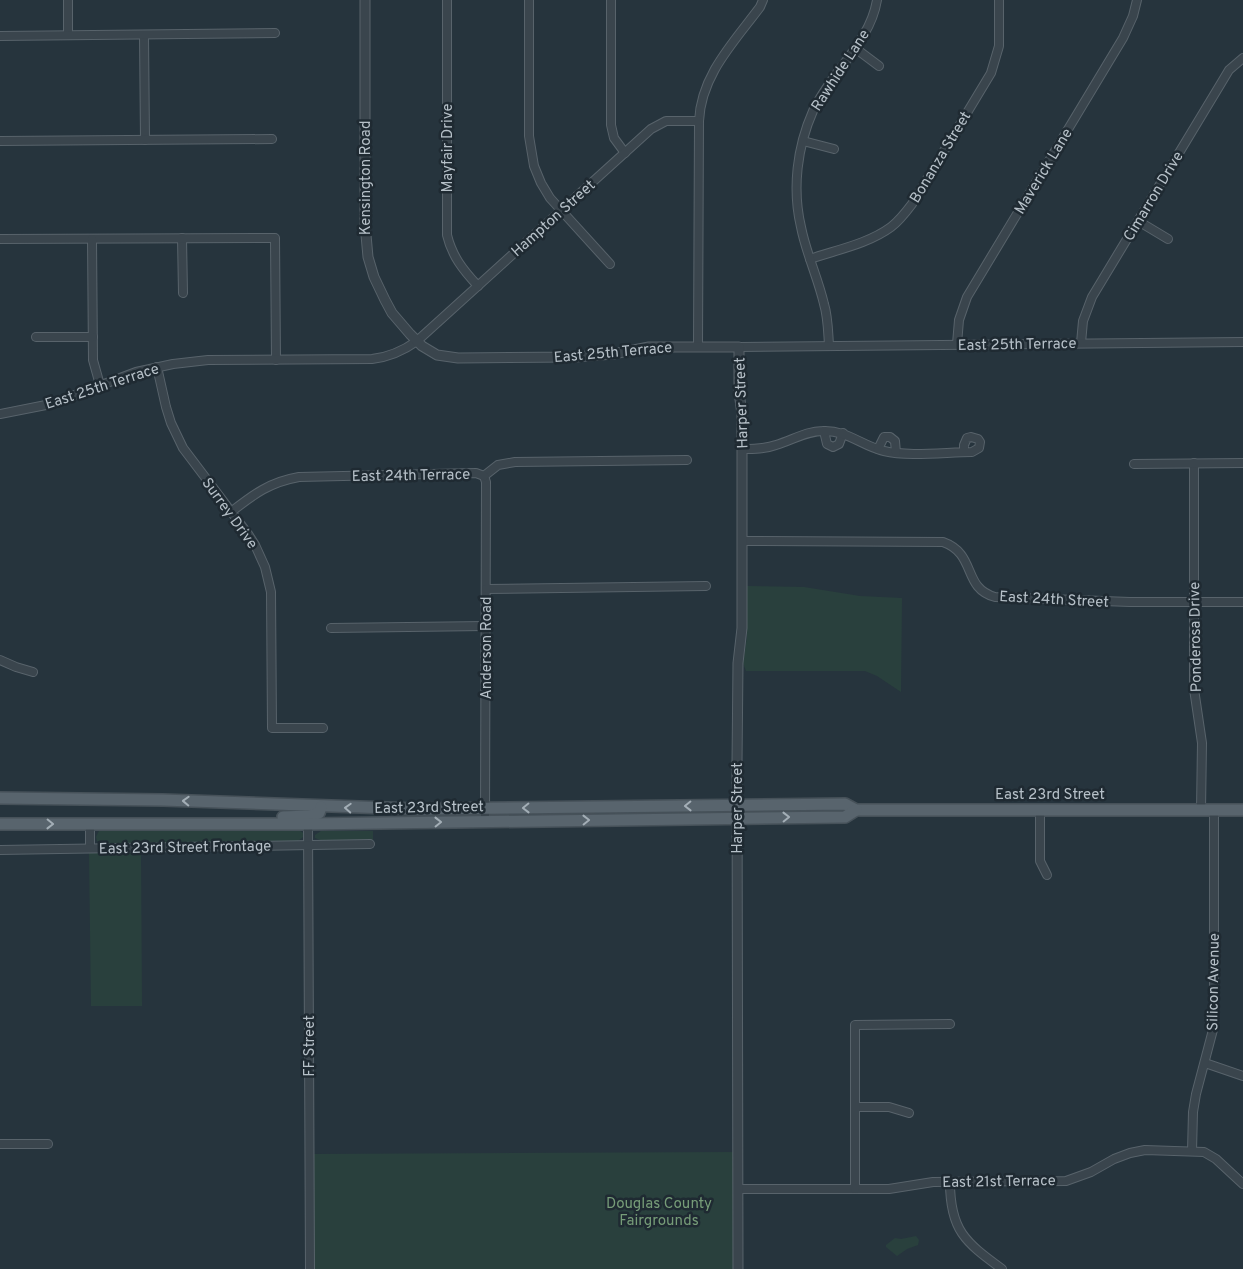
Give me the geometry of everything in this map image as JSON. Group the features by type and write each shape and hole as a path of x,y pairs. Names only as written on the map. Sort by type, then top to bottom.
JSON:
{"main road":[{"name":"East 23rd Street","path":"0,798 162,800 390,809 844,804 856,810 1243,810"},
{"path":"202,825 221,818 314,815 319,813 321,807"},
{"name":"East 23rd Street","path":"0,824 202,825 845,817 856,810"}],"street":[{"path":"68,0 68,35"},
{"name":"Kensington Road","path":"365,0 366,246 374,277 382,295 392,313 417,341"},
{"name":"Mayfair Drive","path":"447,0 447,234 453,255 478,286"},
{"path":"529,0 530,151 534,166 550,198 610,264"},
{"path":"611,0 611,124 614,138 625,153"},
{"path":"698,347 700,110 704,90 714,68 760,7 763,0"},
{"name":"Rawhide Lane","path":"830,345 824,304 800,226 797,198 798,167 809,120 821,95 855,48 868,26 877,0"},
{"name":"Bonanza Street","path":"810,259 870,239 883,232 898,221 912,204 991,73 999,46 1000,0"},
{"name":"Maverick Lane","path":"957,344 960,320 967,297 1123,38 1133,16 1137,0"},
{"path":"0,36 275,33"},
{"path":"144,34 145,140"},
{"path":"855,48 879,66"},
{"name":"Cimarron Drive","path":"1081,343 1086,310 1229,70 1243,58"},
{"name":"Hampton Street","path":"417,341 658,124 666,121 699,121"},
{"path":"0,141 272,139"},
{"path":"803,141 834,149"},
{"path":"1138,221 1168,239"},
{"path":"182,238 183,293"},
{"path":"0,239 276,238 276,360"},
{"path":"92,239 94,365 100,385"},
{"path":"36,337 93,337"},
{"name":"East 25th Terrace","path":"0,414 51,404 136,372 157,367 208,360 372,359 398,353 417,341 437,355 458,358 575,357 613,354 649,347 1243,342"},
{"name":"Harper Street","path":"738,1269 737,805 738,675 742,628 742,449 739,347"},
{"name":"Surrey Drive","path":"157,367 166,407 177,437 191,461 255,545 269,579 272,602 272,728 323,728"},
{"path":"742,449 775,446 802,434 824,431 843,433 878,449 896,453 964,452"},
{"path":"824,431 825,442 830,447 839,444 843,433"},
{"path":"878,449 884,437 890,436 896,441 896,453"},
{"name":"East 24th Terrace","path":"231,512 263,488 276,482 300,477 476,473 484,476 498,465 515,462 687,460"},
{"name":"Ponderosa Drive","path":"1194,463 1194,689 1202,743 1201,810"},
{"path":"1134,464 1243,463"},
{"name":"Anderson Road","path":"484,476 486,482 485,821"},
{"name":"East 24th Street","path":"742,541 943,542 954,547 962,554 974,582 985,594 995,597 1130,602 1243,602"},
{"path":"486,589 706,586"},
{"path":"331,628 485,626"},
{"path":"0,660 34,672"},
{"path":"1040,809 1040,862 1047,875"},
{"name":"Silicon Avenue","path":"1192,1150 1195,1103 1214,1026 1214,810"},
{"name":"FF Street","path":"308,824 310,1269"},
{"path":"90,825 90,848"},
{"name":"East 23rd Street Frontage","path":"0,850 370,844"},
{"path":"856,1189 855,1025 950,1024"},
{"path":"1205,1063 1243,1076"},
{"path":"855,1107 889,1107 909,1113"},
{"path":"0,1144 48,1144"},
{"name":"East 21st Terrace","path":"738,1189 890,1189 934,1182 1066,1181 1091,1172 1114,1159 1145,1150 1192,1150 1204,1152 1243,1184"},
{"path":"950,1182 951,1210 959,1229 972,1245 1002,1269"}],"green space":[{"path":"747,586 804,587 860,596 902,598 901,692 877,676 865,671 746,671 743,663 747,637"},
{"path":"265,828 299,830 303,833 303,837 298,841 102,844 97,841 96,837 99,831 104,830"},
{"path":"321,831 373,831 373,840 320,840 315,838 315,835"},
{"path":"141,852 142,1006 91,1006 89,853"},
{"name":"Douglas County Fairgrounds","path":"733,1152 734,1269 314,1269 313,1154"},
{"path":"916,1236 919,1240 918,1245 907,1249 897,1256 886,1247 895,1238 901,1239"}]}
